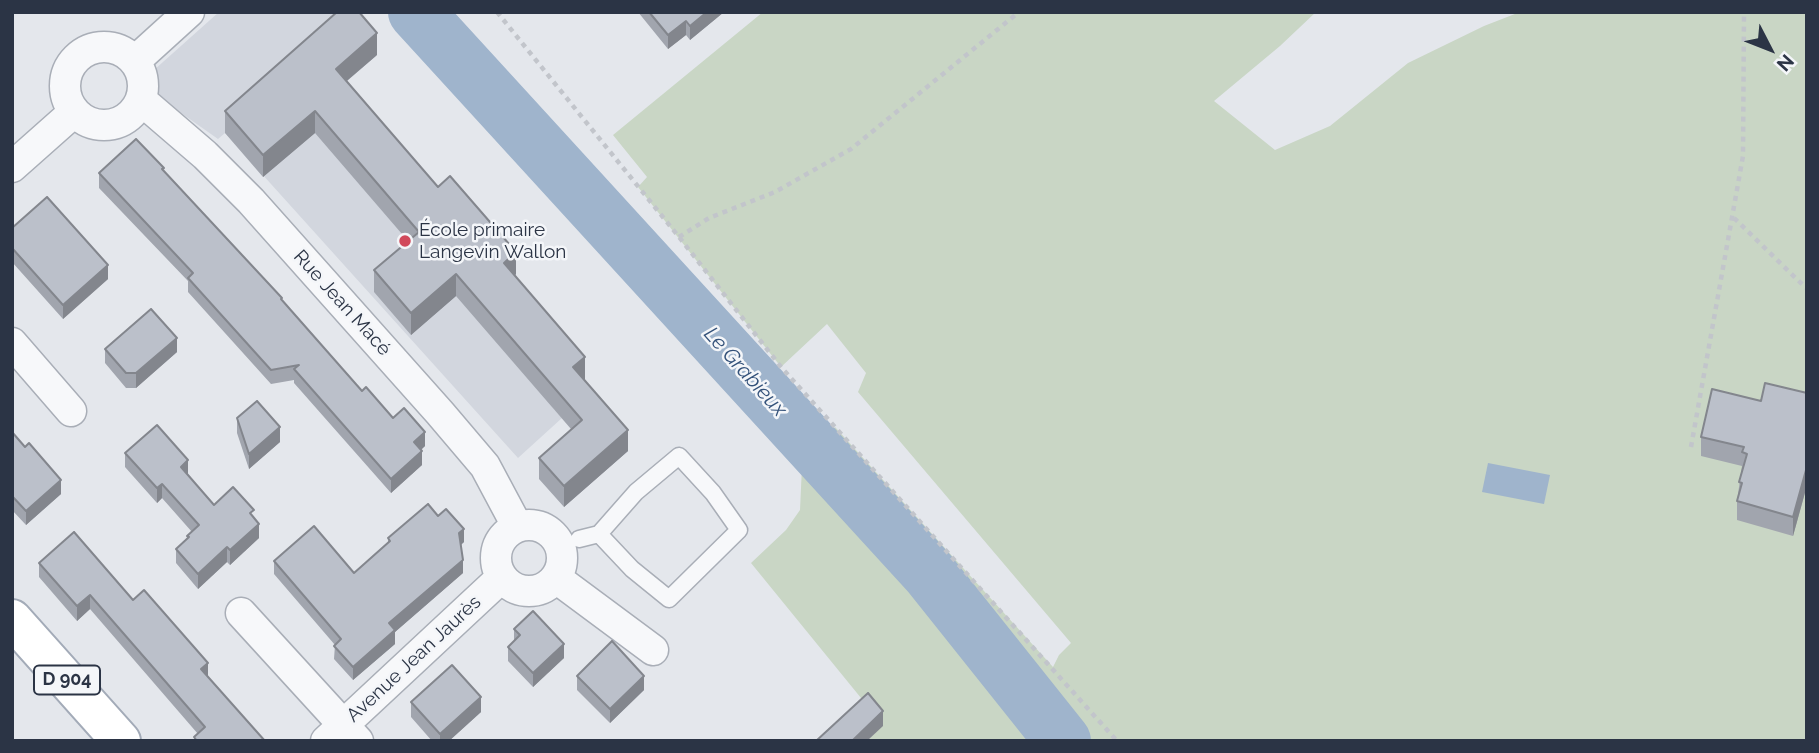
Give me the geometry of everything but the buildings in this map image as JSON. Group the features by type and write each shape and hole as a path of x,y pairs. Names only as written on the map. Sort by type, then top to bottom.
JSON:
{"main road":[{"name":"D 904","path":"12,619 121,741"}],"street":[{"path":"135,61 189,12"},
{"path":"102,46 114,48 135,61 140,70 143,80 141,100 134,111 123,120 111,125 97,125 74,112 65,89 66,77 79,55 102,46"},
{"name":"Rue Jean Macé","path":"141,100 205,155 251,201 423,393 485,466 517,526"},
{"path":"12,167 74,112"},
{"path":"12,343 71,411"},
{"path":"530,524 554,535 579,539 563,557 556,578 535,591 522,591 510,586 502,577 496,563 497,548 505,535 517,526 530,524"},
{"name":"Avenue Jean Jaurès","path":"343,735 502,577"},
{"path":"556,578 653,650"},
{"path":"241,612 343,735"}],"lane":[{"path":"679,456 713,493 738,530 669,599 632,569 579,539 679,456"}],"path":[{"path":"497,12 781,367 1117,741"},
{"path":"679,237 709,218 775,192 851,149 1020,12"},
{"path":"1691,447 1743,156 1744,12"},
{"path":"1733,218 1807,289"}],"shaded area":[{"name":"École primaire Langevin Wallon","path":"219,12 340,12 336,90 438,208 450,198 516,274 504,284 585,379 552,407 562,418 518,458 225,133 218,139 157,96 154,70"}],"green space":[{"path":"763,12 1316,12 1214,101 1275,150 1330,126 1408,63 1484,26 1520,12 1807,12 1807,741 867,741 883,725 751,563 786,530 800,510 802,466 835,427 1053,667 1059,655 1071,643 858,392 866,373 827,324 781,367 638,187 647,177 613,135"}],"water":[{"path":"1488,463 1550,475 1544,504 1482,492"}],"waterway":[{"name":"Le Grabieux","path":"416,12 929,573 1063,741"}],"place":[{"name":"École primaire Langevin Wallon","path":"405,241"}]}
